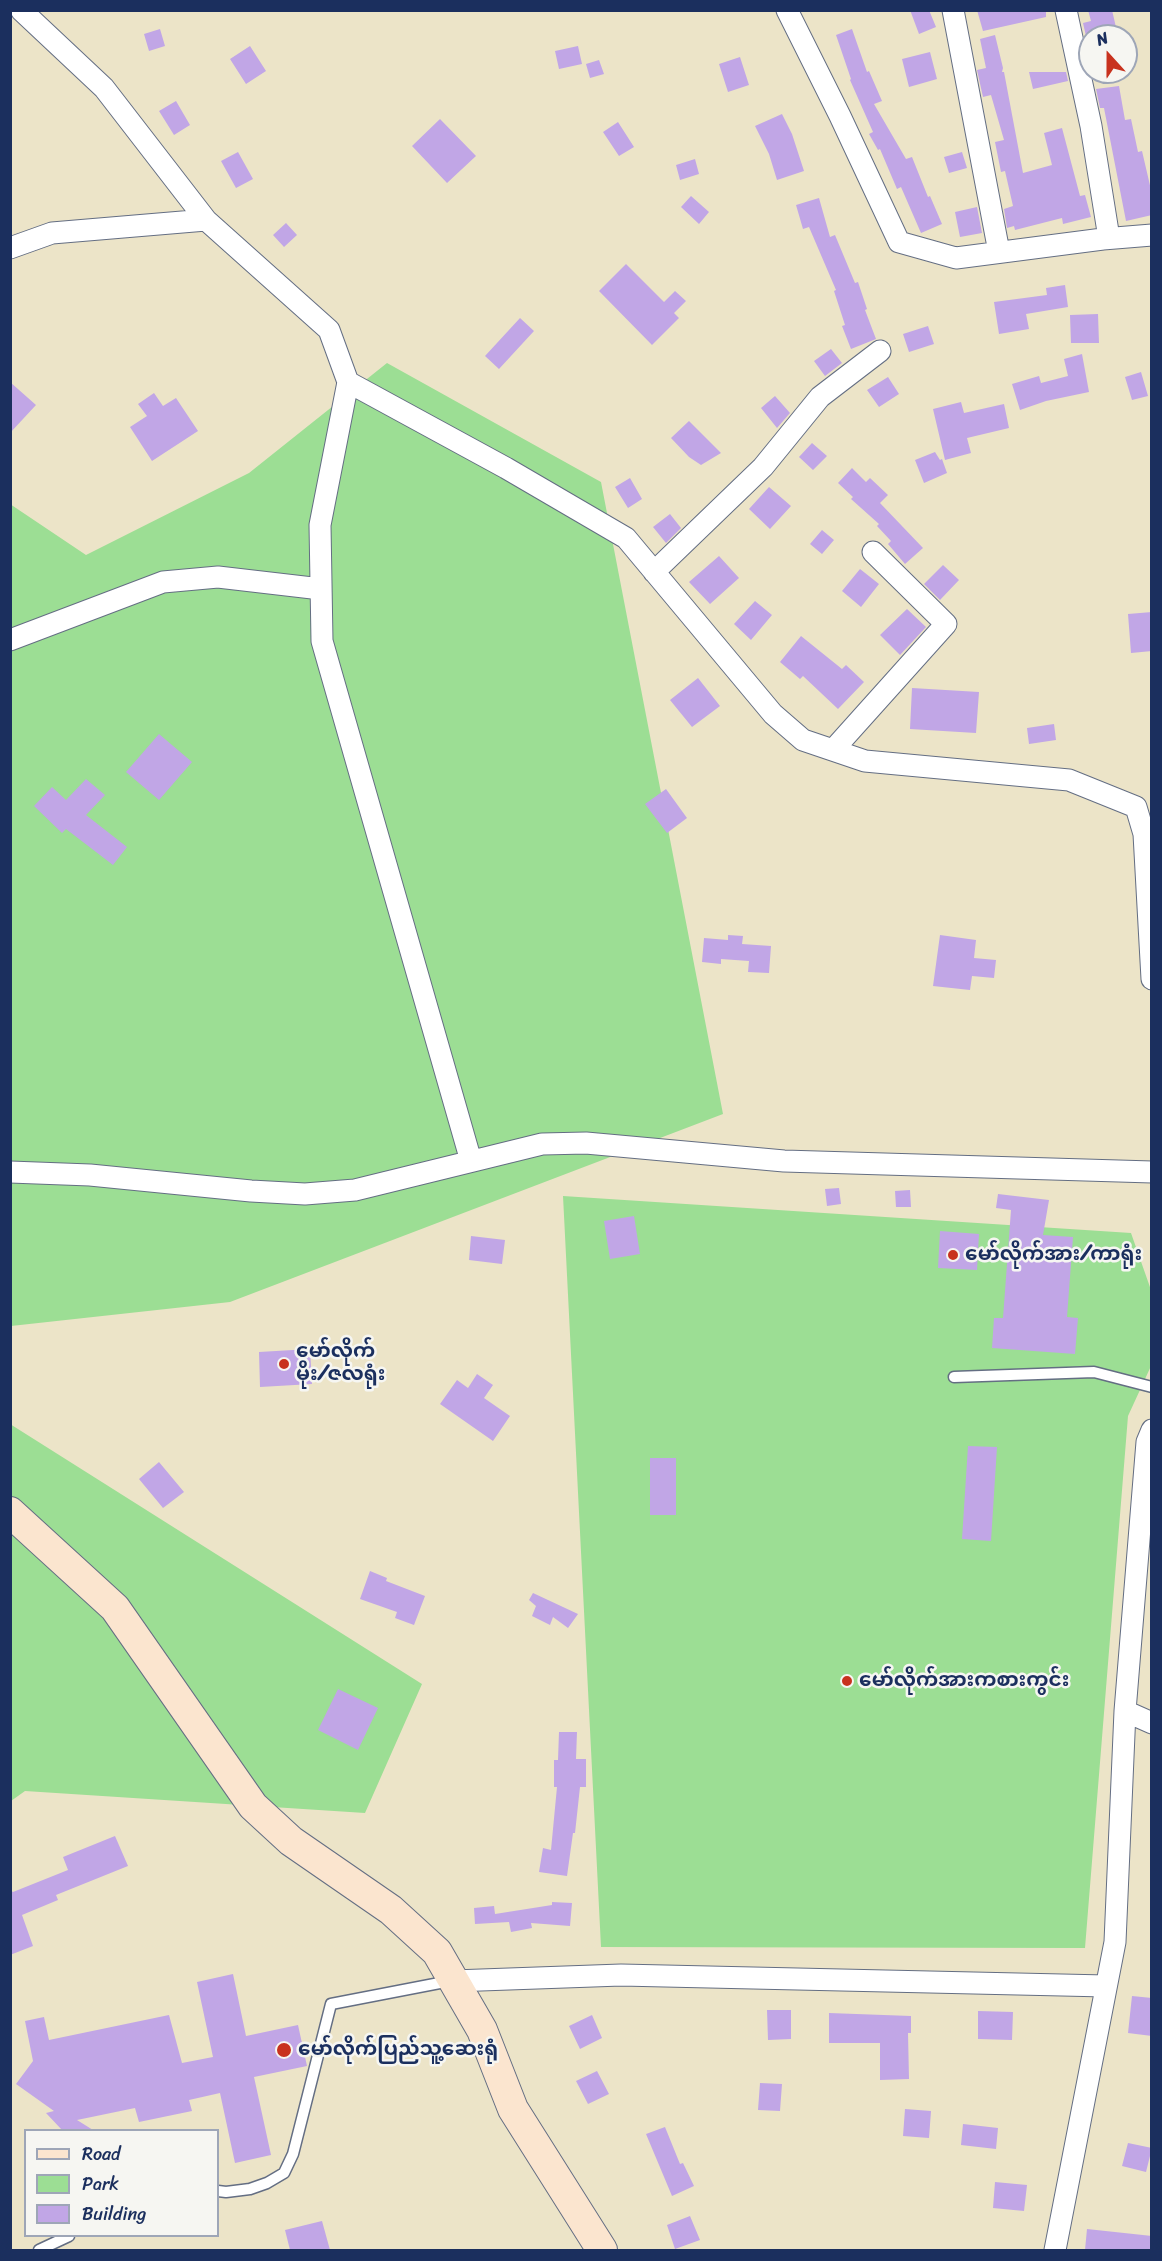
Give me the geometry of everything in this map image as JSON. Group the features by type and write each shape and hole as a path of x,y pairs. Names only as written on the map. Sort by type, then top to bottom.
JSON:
{"main road":[{"path":"10,1512 115,1608 253,1806 291,1841 391,1910 437,1952 482,2030 513,2109 602,2250"}],"street":[{"path":"21,10 104,88 206,220 329,330 348,382 320,525 322,641 471,1161"},
{"path":"787,10 840,116 898,242 956,258 1109,238 1152,235"},
{"path":"953,10 999,252"},
{"path":"1066,10 1091,126 1109,238"},
{"path":"10,248 52,233 206,220"},
{"path":"654,572 764,467 820,397 880,351"},
{"path":"348,382 506,468 626,538 773,714 803,740 866,761 1069,780 1136,807 1144,834 1152,979"},
{"path":"832,750 946,624 873,552"},
{"path":"10,640 163,582 218,577 321,589"},
{"path":"10,1172 90,1176 305,1194 355,1190 542,1144 586,1143 784,1161 1152,1172"},
{"path":"1055,2250 1115,1942 1125,1711 1147,1442 1152,1430"},
{"path":"1125,1711 1152,1723"},
{"path":"453,1981 621,1975 1106,1986"}],"lane":[{"path":"954,1377 1094,1372 1152,1388"},
{"path":"219,2191 250,2189 267,2183 284,2173 293,2154 331,2004 453,1981"},
{"path":"39,2250 65,2237"}],"green space":[{"path":"387,363 601,482 723,1114 230,1302 11,1326 10,504 86,555 249,473"},
{"name":"မော်လိုက်အားကစားကွင်း","path":"563,1196 1131,1233 1151,1290 1151,1366 1128,1416 1085,1948 601,1947"},
{"path":"10,1424 422,1684 365,1813 25,1791 11,1801"}],"building":[{"path":"910,10 929,10 936,27 919,34"},
{"path":"977,10 1046,10 1046,17 983,31"},
{"path":"1088,10 1112,10 1115,24 1083,24 1091,21"},
{"path":"160,29 165,46 149,51 144,34"},
{"path":"852,29 867,72 869,71 882,101 874,104 906,159 912,157 942,224 921,233 901,187 897,189 880,149 878,150 869,134 873,132 850,80 836,35"},
{"path":"995,35 1023,173 1052,165 1044,133 1062,128 1080,196 1085,195 1091,217 1063,224 1062,218 1015,230 1014,226 1007,228 1004,209 1013,206 1005,171 1001,172 995,142 1004,140 991,95 983,97 977,70 986,68 980,39"},
{"path":"250,46 266,71 246,84 230,59"},
{"path":"578,46 582,64 559,69 555,51"},
{"path":"930,52 937,79 909,87 902,59"},
{"path":"740,57 749,85 728,92 719,64"},
{"path":"599,60 604,74 590,78 586,64"},
{"path":"1029,72 1066,72 1068,81 1033,89"},
{"path":"1119,86 1125,120 1131,119 1138,152 1142,151 1152,194 1152,215 1126,221 1104,108 1100,108 1096,89"},
{"path":"176,101 190,125 174,135 159,111"},
{"path":"782,114 792,134 804,171 777,180 769,154 755,126"},
{"path":"440,119 476,156 447,183 412,146"},
{"path":"618,122 634,147 619,156 603,132"},
{"path":"238,152 253,179 236,188 221,161"},
{"path":"962,152 967,168 949,173 944,157"},
{"path":"695,159 699,174 680,180 676,165"},
{"path":"691,196 709,212 699,224 681,207"},
{"path":"819,198 830,237 835,235 855,283 858,282 876,339 851,349 842,326 845,325 834,291 836,290 809,227 803,229 796,205"},
{"path":"977,207 982,233 960,237 955,212"},
{"path":"286,223 297,235 284,247 273,235"},
{"path":"626,264 664,302 675,291 686,301 674,313 679,318 652,345 599,291"},
{"path":"1065,285 1068,307 1026,314 1029,329 999,334 994,302 1047,295 1046,288"},
{"path":"1098,314 1099,343 1071,343 1070,315"},
{"path":"520,318 534,331 499,369 485,356"},
{"path":"928,326 934,344 909,352 903,334"},
{"path":"831,349 842,363 825,376 814,361"},
{"path":"1082,354 1089,392 1046,401 1020,410 1012,384 1039,376 1041,383 1068,376 1064,359"},
{"path":"1141,372 1148,396 1132,400 1125,377"},
{"path":"888,377 899,394 879,407 867,390"},
{"path":"10,382 36,405 10,433"},
{"path":"154,393 163,406 176,398 198,431 152,461 130,427 147,416 138,404"},
{"path":"775,396 790,413 777,428 761,408"},
{"path":"961,402 964,413 1004,404 1009,428 967,438 971,453 945,460 933,409"},
{"path":"689,421 721,453 701,465 689,457 671,438"},
{"path":"812,443 827,456 813,470 799,457"},
{"path":"935,452 940,460 942,459 947,473 924,483 915,460"},
{"path":"852,468 866,482 870,478 888,495 880,503 923,548 905,564 888,544 891,541 877,526 879,524 851,499 853,497 838,483"},
{"path":"630,478 642,499 628,508 615,487"},
{"path":"769,487 791,506 770,529 749,509"},
{"path":"670,514 681,528 666,543 653,527"},
{"path":"822,530 834,540 822,554 810,544"},
{"path":"719,556 739,578 710,604 689,582"},
{"path":"943,565 959,580 940,600 924,584"},
{"path":"860,569 879,584 861,607 842,591"},
{"path":"755,601 772,615 751,640 734,624"},
{"path":"907,609 926,627 900,655 880,635"},
{"path":"1152,612 1152,651 1131,653 1128,614"},
{"path":"801,636 842,669 846,665 864,682 838,709 803,676 800,679 780,662"},
{"path":"698,678 720,706 692,727 670,700"},
{"path":"912,688 979,692 976,733 910,729"},
{"path":"1054,724 1056,740 1029,744 1027,728"},
{"path":"159,734 192,762 159,800 126,772"},
{"path":"86,779 105,795 86,815 127,847 113,865 66,829 62,833 34,806 52,787 66,800"},
{"path":"666,789 687,818 667,833 645,804"},
{"path":"728,935 743,936 742,944 771,946 769,973 748,972 749,961 721,959 721,964 702,962 704,938 728,940"},
{"path":"940,935 976,940 974,958 996,960 994,978 972,976 970,990 933,986"},
{"path":"839,1188 841,1204 827,1206 825,1189"},
{"path":"910,1190 911,1207 896,1207 895,1191"},
{"path":"998,1194 1049,1200 1043,1235 1073,1237 1067,1317 1078,1318 1075,1354 992,1348 994,1318 1003,1318 1011,1210 996,1208"},
{"path":"634,1216 640,1254 610,1259 604,1221"},
{"path":"940,1231 979,1234 977,1270 938,1268"},
{"path":"471,1236 505,1240 502,1264 469,1260"},
{"path":"310,1349 312,1384 260,1387 259,1352"},
{"path":"477,1374 493,1385 484,1398 510,1416 493,1441 440,1404 457,1380 468,1388"},
{"path":"968,1446 997,1447 991,1541 962,1539"},
{"path":"650,1458 676,1458 676,1515 650,1515"},
{"path":"159,1462 184,1492 163,1508 139,1479"},
{"path":"370,1571 387,1578 386,1581 425,1596 414,1625 395,1618 397,1612 360,1599"},
{"path":"533,1593 578,1614 568,1628 553,1617 550,1625 532,1616 536,1606 529,1600"},
{"path":"338,1689 378,1708 358,1750 318,1730"},
{"path":"559,1732 577,1732 576,1759 586,1759 586,1787 580,1787 567,1876 539,1872 543,1848 551,1850 557,1787 554,1787 554,1760 558,1760"},
{"path":"115,1836 128,1866 56,1895 58,1900 22,1915 33,1946 10,1955 10,1890 13,1892 68,1870 63,1857"},
{"path":"552,1902 572,1903 570,1926 531,1923 532,1928 511,1932 509,1922 475,1924 474,1908 494,1906 495,1914 552,1905"},
{"path":"233,1974 246,2036 298,2025 307,2066 254,2077 271,2155 235,2163 220,2093 189,2100 192,2111 139,2122 135,2108 77,2120 91,2129 61,2129 46,2113 54,2111 16,2084 33,2061 25,2021 44,2017 49,2040 169,2015 182,2063 213,2057 197,1982"},
{"path":"1132,1996 1152,1998 1152,2036 1128,2033"},
{"path":"767,2010 791,2010 791,2039 768,2040"},
{"path":"978,2011 1013,2012 1012,2040 978,2039"},
{"path":"829,2013 911,2016 911,2033 908,2033 909,2079 880,2080 880,2043 829,2043"},
{"path":"592,2015 602,2038 580,2049 569,2026"},
{"path":"597,2071 609,2094 588,2104 576,2081"},
{"path":"760,2083 782,2084 780,2111 758,2110"},
{"path":"905,2109 931,2111 929,2138 903,2136"},
{"path":"963,2124 998,2128 996,2149 961,2145"},
{"path":"665,2127 680,2164 683,2163 694,2186 672,2196 646,2134"},
{"path":"1128,2143 1152,2148 1146,2172 1122,2166"},
{"path":"995,2182 1027,2185 1024,2211 993,2208"},
{"path":"690,2216 700,2240 675,2249 667,2225"},
{"path":"322,2221 330,2250 290,2250 285,2230"},
{"path":"1087,2229 1152,2236 1152,2250 1085,2250"}],"place":[{"name":"မော်လိုက်အား/ကာရုံး","path":"953,1255"},
{"name":"မော်လိုက် မိုး/ဇလရုံး","path":"284,1364"},
{"name":"မော်လိုက်အားကစားကွင်း","path":"847,1681"},
{"name":"မော်လိုက်ပြည်သူ့ဆေးရုံ","path":"284,2050"}]}
